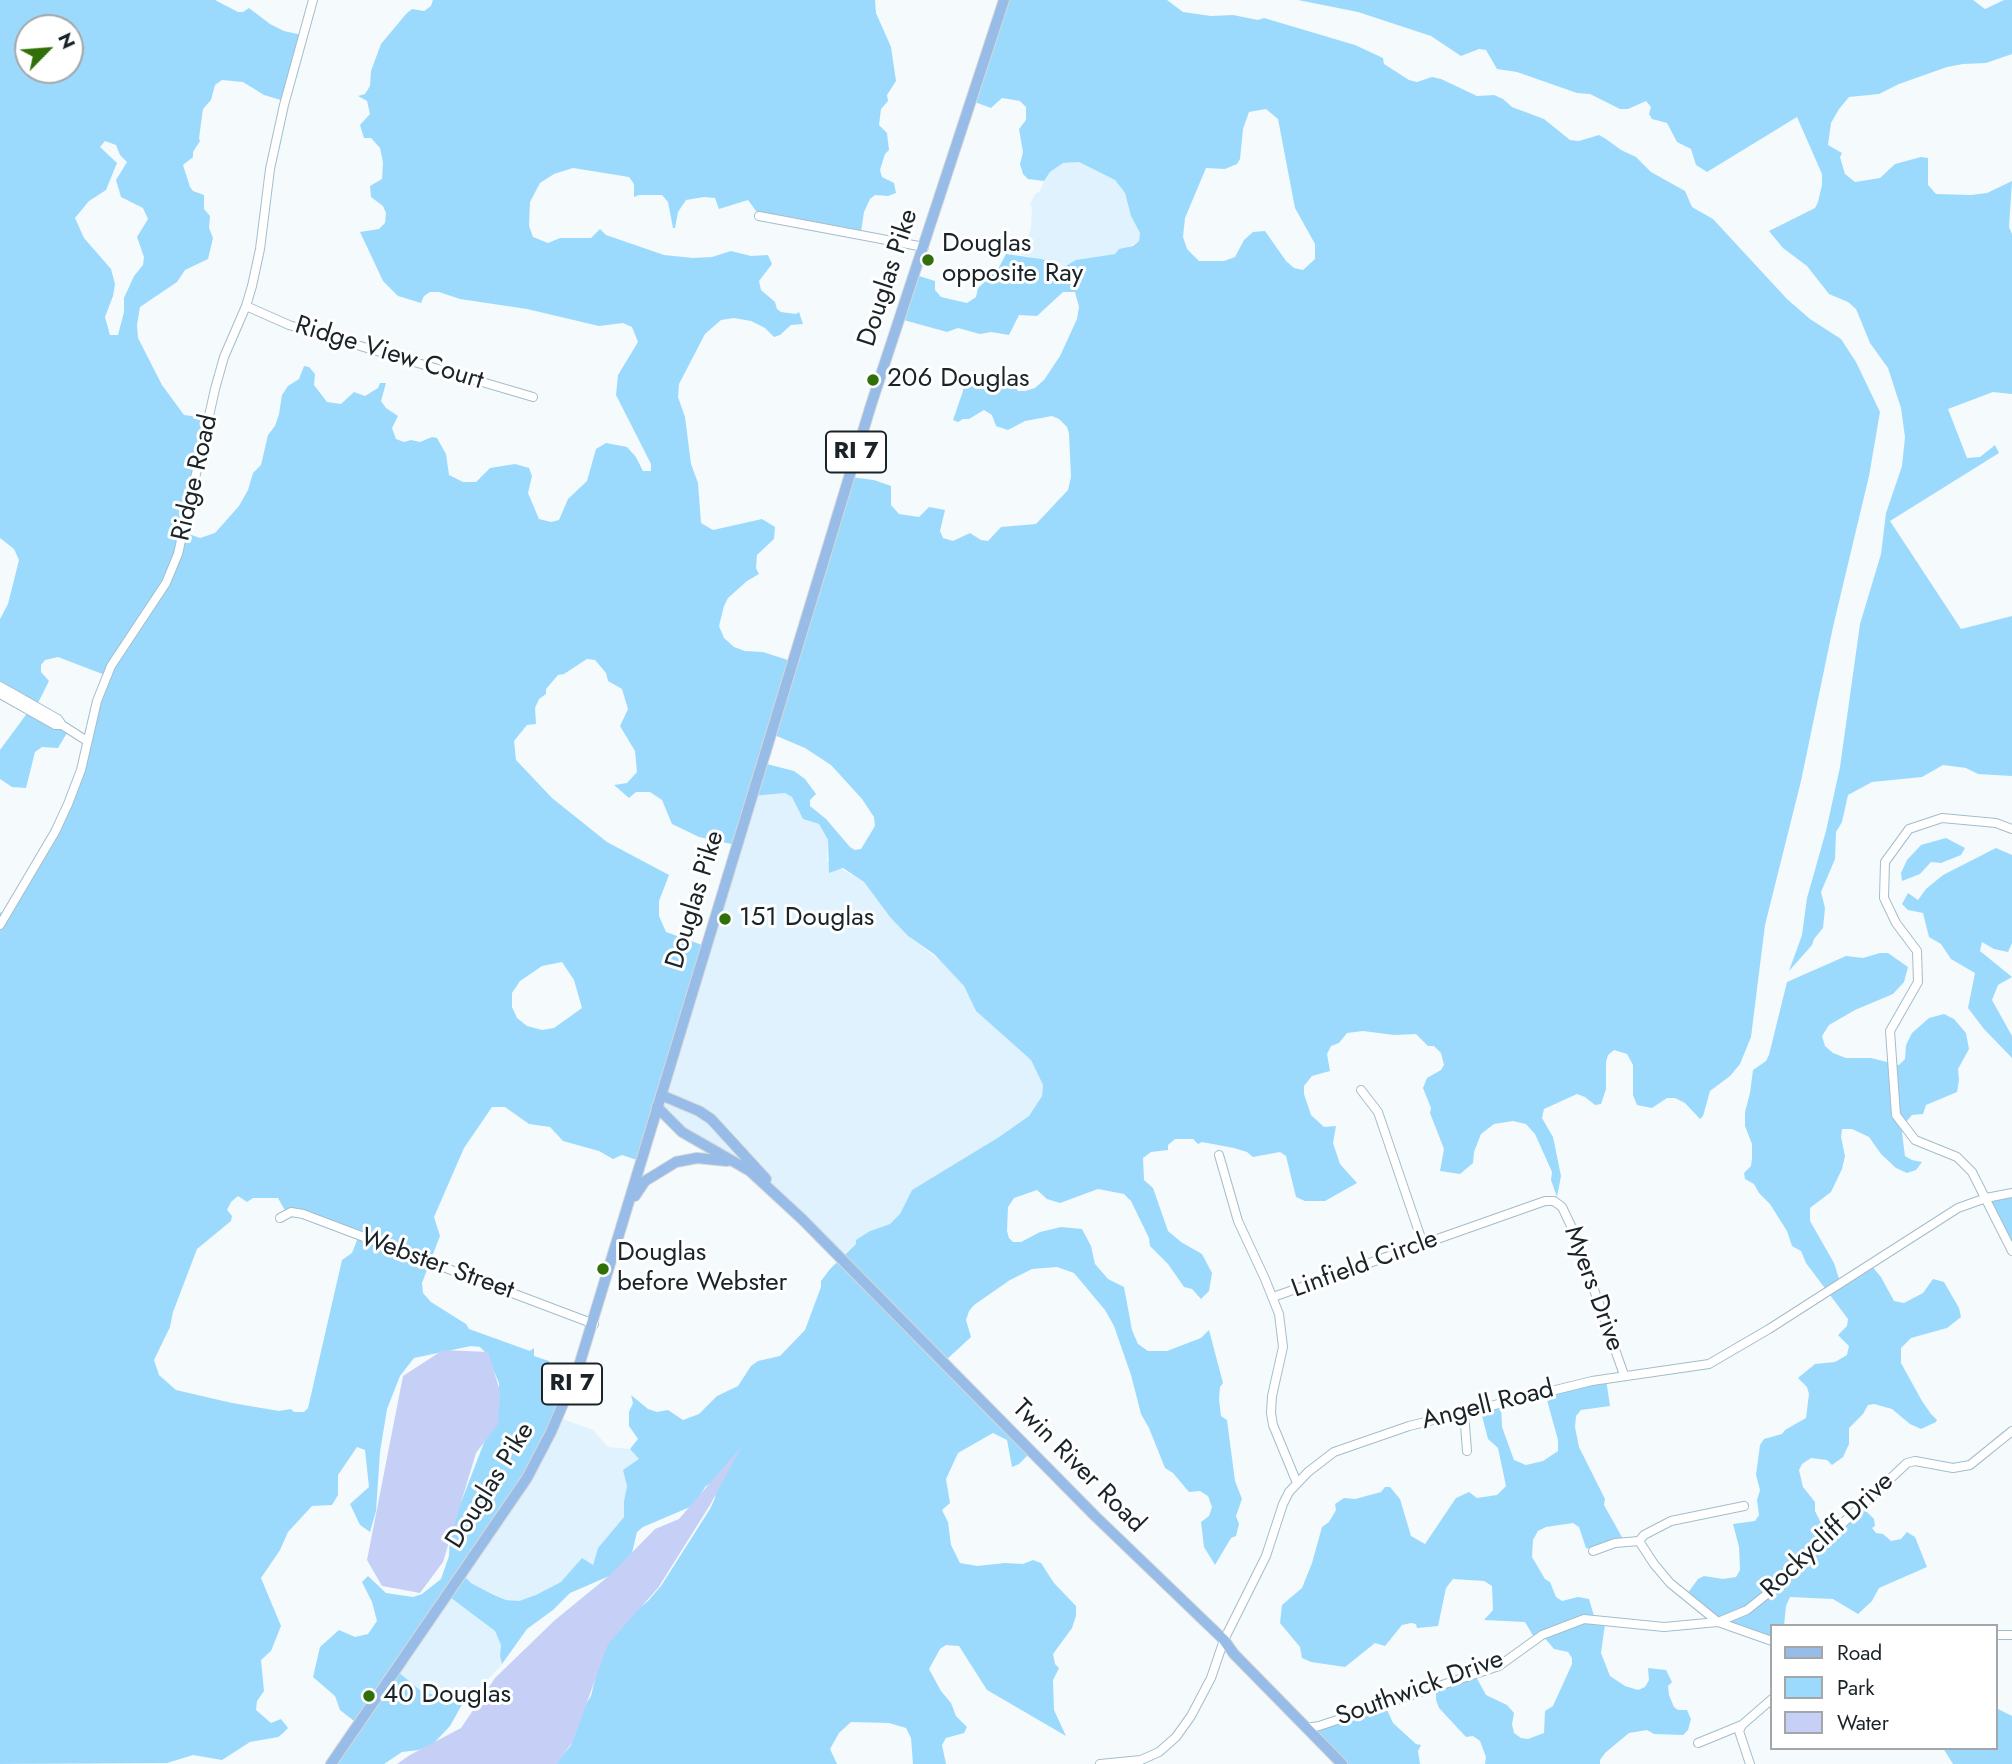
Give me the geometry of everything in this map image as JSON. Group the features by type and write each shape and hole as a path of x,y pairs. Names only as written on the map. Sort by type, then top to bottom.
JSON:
{"main road":[{"name":"Douglas Pike","path":"331,1764 527,1478 579,1369 871,405 1004,0"},
{"name":"Twin River Road","path":"662,1095 699,1111 710,1119 755,1164 783,1200"},
{"name":"Twin River Road","path":"657,1107 682,1132 743,1166 783,1200 1124,1545 1224,1640 1234,1654 1342,1764"},
{"path":"626,1214 645,1181 677,1162 707,1158 743,1166"}],"street":[{"name":"Ridge Road","path":"0,925 55,832 68,804 81,770 97,701 111,666 173,568 215,389 246,306 260,249 270,169 313,0"},
{"path":"759,216 924,247"},
{"name":"Ridge View Court","path":"246,306 289,325 533,397"},
{"path":"0,686 58,719 62,725 87,741"},
{"path":"0,694 55,725 62,725"},
{"path":"2012,829 1996,823 1942,818 1909,830 1885,862 1884,898 1896,922 1917,951 1918,982 1890,1031 1896,1115 1915,1140 1957,1157 1972,1172 2012,1251"},
{"path":"1361,1090 1378,1112 1423,1244"},
{"path":"1219,1155 1238,1221 1273,1297"},
{"name":"Angell Road","path":"1100,1764 1141,1760 1159,1752 1176,1737 1191,1716 1209,1681 1224,1640 1266,1556 1283,1504 1297,1483 1334,1452 1350,1444 1464,1412 1624,1375 1709,1364 1769,1329 1958,1208 1986,1198 2012,1193"},
{"name":"Linfield Circle","path":"1297,1483 1273,1425 1271,1413 1283,1347 1283,1332 1273,1297 1545,1201 1559,1204"},
{"name":"Myers Drive","path":"1559,1204 1573,1230 1624,1375"},
{"name":"Webster Street","path":"280,1218 291,1212 303,1214 594,1324"},
{"path":"1464,1412 1467,1451"},
{"name":"Rockycliff Drive","path":"1718,1622 1746,1610 1767,1594 1908,1463 1923,1462 1953,1468 1970,1465 2012,1431"},
{"path":"1593,1550 1615,1543 1639,1541 1644,1535 1671,1521 1744,1506"},
{"path":"1639,1541 1662,1576 1718,1622"},
{"name":"Southwick Drive","path":"1306,1728 1499,1666 1542,1635 1584,1619 1664,1627 1718,1622 1770,1640"},
{"path":"1751,1764 1739,1731 1770,1701"},
{"path":"1698,1743 1742,1726"}],"shaded area":[{"path":"1079,162 1115,180 1125,193 1131,216 1140,233 1139,241 1115,254 1076,260 1062,268 1042,259 1021,255 1031,228 1030,204 1035,194 1040,191 1050,172 1063,163"},
{"path":"785,793 792,797 803,819 819,824 828,841 827,861 864,882 908,936 944,964 964,986 976,1011 1031,1060 1043,1085 1042,1096 1029,1116 912,1190 901,1214 890,1224 870,1231 844,1254 776,1193 657,1107 753,796"},
{"path":"557,1417 593,1430 608,1447 630,1449 640,1459 627,1486 624,1517 598,1548 593,1565 536,1596 519,1601 506,1600 471,1583 463,1575"},
{"path":"446,1595 495,1631 501,1645 502,1665 462,1705 463,1701 421,1691 396,1670"}],"green space":[{"path":"0,0 215,0 238,12 249,8 270,24 302,35 284,101 264,95 243,82 222,80 215,85 211,100 203,109 200,141 193,157 183,165 190,187 204,195 204,209 210,216 209,228 213,238 208,259 185,270 177,282 140,307 138,338 162,385 184,415 206,418 183,532 200,538 215,533 239,506 253,473 261,465 268,435 279,414 282,395 288,386 299,379 304,366 309,367 315,374 314,385 327,402 341,404 354,392 365,396 378,388 380,383 386,383 381,401 398,416 392,428 396,439 420,442 432,437 437,438 446,454 449,475 463,482 476,482 490,468 515,464 529,468 532,476 528,493 539,519 551,522 559,520 568,499 587,481 596,449 606,443 627,447 643,471 651,471 651,464 616,395 618,375 638,342 632,327 623,323 599,326 527,309 460,299 439,292 430,292 424,296 421,303 398,296 383,281 360,232 379,229 385,223 386,213 383,206 371,197 370,186 382,179 383,162 380,148 371,138 364,138 360,125 370,114 367,101 358,96 365,94 370,86 371,71 381,44 406,14 412,9 424,11 431,6 433,0 875,0 876,13 891,47 896,81 887,95 888,101 881,109 879,125 887,133 889,150 880,170 882,177 894,183 896,193 888,196 875,195 870,199 864,212 861,232 759,215 748,200 719,209 715,198 704,197 686,200 678,212 673,228 668,202 662,195 634,197 634,184 629,177 573,168 554,174 540,183 530,202 529,226 533,237 548,243 560,238 591,238 600,229 606,235 664,255 712,257 731,251 751,256 768,255 772,264 759,281 761,290 775,302 781,312 799,312 803,324 791,325 774,337 765,328 751,321 734,318 721,320 705,334 679,384 678,397 685,417 691,464 698,483 701,523 713,530 762,519 775,527 774,539 757,555 756,568 759,574 728,598 719,626 724,638 734,647 745,651 763,652 791,661 850,477 874,480 891,486 891,505 899,514 919,517 929,507 945,510 940,531 943,538 953,541 970,533 988,541 1001,527 1036,524 1068,490 1071,477 1069,434 1067,427 1059,419 1052,416 1025,421 1008,430 996,426 992,415 984,410 969,419 958,422 953,420 963,391 960,380 970,379 989,387 1011,380 1018,391 1025,391 1035,388 1044,380 1060,356 1077,319 1079,307 1075,292 1063,292 1037,316 1019,315 1009,335 991,332 980,334 958,328 947,332 900,319 916,275 935,281 935,290 941,297 967,303 976,297 978,288 998,269 1006,254 1042,259 1062,268 1076,260 1115,254 1119,249 1133,246 1139,241 1140,233 1131,216 1125,193 1115,180 1079,162 1063,163 1050,172 1044,181 1028,179 1020,164 1023,152 1019,129 1026,120 1026,107 1020,101 1002,98 991,108 972,101 1004,0 1167,0 1183,12 1211,16 1233,15 1258,20 1264,18 1355,45 1383,58 1384,64 1409,80 1417,82 1432,77 1477,96 1494,95 1512,107 1544,119 1570,140 1579,141 1599,135 1636,157 1651,172 1685,191 1692,207 1713,219 1787,299 1810,319 1841,339 1856,362 1880,412 1869,476 1833,627 1801,781 1765,925 1751,1037 1740,1064 1730,1076 1710,1091 1700,1119 1685,1103 1675,1098 1667,1098 1652,1108 1637,1105 1633,1095 1633,1065 1627,1054 1614,1050 1608,1055 1606,1062 1606,1089 1601,1104 1595,1105 1577,1094 1544,1109 1542,1118 1553,1137 1561,1176 1557,1197 1551,1180 1552,1172 1535,1134 1526,1124 1513,1121 1494,1124 1481,1134 1473,1163 1460,1174 1440,1171 1444,1149 1423,1088 1427,1078 1441,1070 1444,1065 1441,1053 1434,1046 1428,1046 1416,1034 1394,1035 1363,1031 1347,1033 1339,1043 1331,1046 1327,1054 1330,1071 1312,1076 1304,1086 1311,1115 1324,1127 1336,1126 1333,1143 1340,1164 1357,1183 1325,1201 1305,1201 1296,1197 1286,1156 1280,1152 1253,1157 1234,1148 1202,1142 1198,1144 1193,1139 1175,1139 1168,1145 1168,1150 1151,1152 1143,1158 1144,1180 1153,1188 1168,1231 1202,1254 1212,1273 1209,1291 1201,1299 1192,1289 1184,1287 1168,1264 1150,1246 1149,1238 1131,1201 1124,1194 1098,1189 1060,1203 1047,1199 1037,1190 1014,1198 1008,1207 1007,1231 1013,1242 1021,1242 1040,1232 1061,1227 1082,1229 1091,1246 1095,1264 1108,1279 1124,1287 1132,1330 1138,1344 1148,1351 1167,1351 1201,1338 1209,1330 1223,1383 1219,1399 1221,1416 1227,1420 1235,1481 1242,1499 1236,1516 1239,1524 1236,1536 1231,1538 1215,1565 1204,1547 1201,1522 1209,1516 1212,1507 1208,1496 1200,1491 1189,1492 1173,1473 1165,1468 1141,1414 1114,1326 1105,1310 1074,1273 1057,1267 1032,1269 1010,1280 974,1305 966,1320 971,1337 945,1361 1030,1453 1012,1467 1007,1440 993,1433 958,1453 946,1479 950,1503 942,1510 948,1522 951,1545 960,1563 977,1566 1023,1564 1033,1560 1041,1563 1054,1583 1076,1606 1076,1616 1072,1628 1053,1654 1055,1664 1059,1668 1053,1680 1054,1710 1066,1736 987,1690 959,1646 946,1645 940,1649 929,1669 951,1703 956,1716 967,1727 964,1733 946,1738 942,1745 946,1764 913,1764 911,1738 906,1728 889,1723 851,1722 839,1733 830,1749 837,1764 556,1764 571,1745 581,1712 591,1696 597,1671 596,1657 624,1620 648,1601 661,1586 710,1509 715,1498 717,1479 705,1487 690,1507 637,1532 632,1553 614,1574 570,1593 553,1610 527,1629 502,1664 501,1645 495,1631 447,1595 396,1670 421,1691 464,1701 450,1726 433,1744 419,1750 402,1752 384,1764 326,1764 354,1721 340,1710 335,1696 313,1677 320,1647 339,1630 355,1637 368,1634 377,1621 372,1602 362,1582 368,1576 386,1593 413,1597 422,1594 441,1579 449,1556 450,1531 490,1427 499,1390 499,1383 486,1353 480,1347 471,1346 414,1358 400,1376 387,1409 380,1452 376,1511 370,1532 360,1525 350,1504 369,1487 365,1450 357,1447 338,1475 338,1495 332,1505 312,1506 288,1532 280,1550 261,1578 281,1626 271,1651 261,1660 264,1691 257,1701 256,1710 271,1723 281,1719 288,1728 282,1734 250,1742 222,1760 193,1755 167,1763 0,1764 0,912 3,914 51,835 76,776 105,675 58,657 45,660 41,665 41,672 49,681 34,711 67,730 67,733 58,748 42,747 35,752 26,788 12,787 0,779 0,750 28,712 0,692 0,619 8,604 19,560 14,549 0,538","holes":["1266,109 1278,119 1295,208 1315,244 1315,259 1303,270 1294,268 1286,261 1265,231 1253,232 1244,240 1235,257 1224,261 1199,261 1187,249 1183,237 1185,218 1206,168 1225,169 1237,164 1249,112","105,141 116,145 127,162 116,180 121,197 143,208 148,219 137,237 144,257 143,265 134,276 124,298 124,312 118,335 110,335 105,317 115,284 111,269 84,238 75,218 89,201 106,190 117,163 100,147","587,659 595,660 606,673 608,681 622,689 628,709 620,726 635,751 637,772 627,783 614,785 629,798 636,792 650,792 662,800 672,824 699,837 736,845 753,796 785,793 792,797 803,819 819,824 828,840 829,873 843,868 864,882 908,936 934,954 964,986 976,1011 1031,1060 1043,1085 1042,1096 1029,1116 912,1190 900,1214 890,1224 870,1231 856,1240 856,1244 821,1281 805,1330 780,1356 758,1361 751,1366 738,1386 717,1396 699,1414 683,1420 668,1410 657,1412 648,1409 631,1395 633,1403 629,1412 629,1426 638,1439 630,1449 639,1459 623,1470 627,1486 624,1517 598,1548 593,1565 582,1558 561,1582 519,1601 494,1595 471,1583 463,1575 557,1417 572,1379 566,1372 550,1366 549,1361 534,1356 534,1348 530,1351 469,1329 466,1324 431,1302 423,1293 422,1283 440,1236 434,1217 464,1148 492,1107 505,1107 529,1124 550,1127 563,1141 599,1151 613,1159 622,1155 640,1161 705,946 666,932 659,916 659,901 669,875 607,842 552,798 516,760 514,741 527,725 536,724 535,708 539,699 546,694 546,689 558,675","772,734 805,748 831,765 862,799 874,817 875,826 861,849 850,847 826,819 810,806 810,800 816,794 805,779 794,771 763,763","562,962 574,980 582,1008 554,1028 542,1030 527,1026 517,1018 512,1007 512,993 520,981 542,966","238,1196 247,1202 253,1198 278,1198 287,1214 307,1215 359,1235 352,1253 342,1260 308,1408 304,1412 294,1412 291,1409 279,1411 232,1403 176,1390 159,1375 154,1360 170,1327 197,1249 231,1221 232,1216 227,1210"]},
{"path":"1298,0 1973,0 1985,9 2004,0 2012,0 2012,54 1986,63 1947,67 1879,94 1849,97 1831,123 1828,145 1842,153 1840,157 1845,174 1855,182 1880,178 1895,164 1921,157 1928,158 1928,185 1936,194 1987,193 2012,181 2009,227 2012,234 2012,394 1993,392 1948,409 1967,458 1980,457 1995,445 1999,453 1890,521 1961,629 2012,616 2012,776 1978,774 1966,768 1943,765 1922,777 1872,782 1848,795 1842,822 1836,832 1835,859 1821,892 1825,908 1823,928 1789,971 1802,935 1807,898 1840,767 1860,624 1881,554 1886,513 1902,466 1905,437 1901,408 1888,368 1870,343 1856,309 1848,302 1829,294 1807,266 1783,248 1769,231 1815,208 1818,202 1822,174 1797,117 1707,172 1696,165 1691,149 1677,142 1667,123 1652,119 1649,114 1651,107 1646,101 1628,109 1620,109 1590,94 1577,93 1517,72 1497,69 1486,50 1479,49 1461,56 1431,36 1358,12"},
{"path":"1946,838 1965,848 1961,855 1941,863 1931,862 1920,874 1902,881 1901,873 1907,860 1921,845"},
{"path":"1996,848 2012,855 2012,943 2008,952 1994,949 1982,942 1980,951 2012,977 1998,985 1992,1000 2012,1036 2012,1058 1968,1008 1975,973 1951,959 1941,944 1929,937 1923,913 1908,910 1902,904 1908,893 1918,900 1926,889 1943,875"},
{"path":"1888,953 1908,967 1904,982 1893,994 1855,1010 1829,1025 1822,1036 1825,1046 1833,1053 1846,1058 1871,1058 1899,1065 1905,1059 1906,1045 1912,1033 1929,1018 1944,1014 1954,1019 1966,1033 1969,1049 1958,1069 1957,1092 1926,1105 1923,1114 1912,1115 1906,1122 1902,1133 1905,1156 1922,1162 1916,1170 1907,1173 1896,1168 1881,1154 1869,1137 1852,1129 1842,1129 1845,1156 1842,1169 1831,1192 1810,1208 1810,1221 1834,1263 1840,1282 1870,1264 1881,1277 1894,1301 1904,1303 1923,1293 1933,1279 1944,1282 1959,1308 1961,1317 1947,1328 1911,1338 1901,1348 1901,1363 1936,1422 1921,1429 1910,1424 1892,1409 1868,1405 1849,1428 1849,1444 1843,1457 1832,1465 1827,1460 1811,1458 1802,1464 1799,1470 1803,1487 1815,1502 1815,1511 1821,1523 1831,1532 1862,1507 1874,1519 1875,1526 1872,1528 1876,1533 1883,1534 1891,1541 1901,1539 1907,1532 1915,1537 1927,1567 1879,1588 1872,1601 1858,1614 1833,1599 1790,1597 1784,1624 1770,1624 1770,1642 1722,1622 1687,1594 1698,1579 1704,1576 1723,1579 1736,1577 1740,1570 1739,1547 1733,1524 1755,1521 1759,1515 1757,1500 1760,1490 1756,1475 1760,1445 1764,1439 1782,1434 1806,1418 1809,1394 1807,1387 1798,1378 1815,1364 1835,1362 1847,1355 1849,1346 1838,1335 1847,1326 1848,1319 1806,1263 1801,1251 1792,1246 1787,1231 1770,1204 1754,1184 1745,1179 1744,1173 1751,1166 1752,1144 1745,1126 1745,1112 1753,1070 1766,1061 1769,1055 1787,982 1846,956 1863,958"},
{"path":"2012,1194 2012,1248 1988,1200"},
{"path":"1606,1379 1610,1406 1581,1410 1576,1416 1575,1427 1579,1447 1605,1499 1604,1505 1623,1539 1594,1550 1586,1548 1579,1527 1573,1523 1546,1527 1538,1531 1533,1540 1532,1557 1545,1579 1550,1582 1556,1597 1562,1601 1578,1597 1589,1599 1594,1616 1606,1617 1601,1653 1610,1676 1625,1686 1638,1690 1645,1687 1649,1680 1648,1668 1666,1670 1672,1682 1668,1686 1674,1707 1687,1710 1691,1719 1688,1730 1683,1735 1654,1734 1647,1730 1629,1733 1605,1753 1600,1764 1485,1764 1486,1757 1480,1741 1473,1736 1466,1737 1439,1708 1436,1687 1474,1673 1486,1695 1507,1705 1514,1713 1514,1733 1528,1739 1544,1733 1545,1711 1553,1706 1572,1664 1572,1658 1568,1652 1554,1649 1543,1636 1535,1639 1525,1622 1484,1620 1493,1610 1492,1586 1484,1581 1453,1579 1446,1588 1438,1626 1417,1628 1416,1624 1411,1623 1402,1625 1385,1646 1375,1643 1345,1667 1302,1658 1300,1647 1280,1623 1282,1605 1302,1588 1322,1527 1329,1522 1336,1510 1335,1504 1344,1498 1355,1499 1390,1487 1400,1499 1411,1536 1425,1544 1456,1498 1469,1492 1477,1498 1497,1495 1506,1486 1498,1448 1488,1439 1481,1412 1501,1404 1502,1427 1514,1460 1526,1465 1543,1461 1558,1451 1558,1440 1547,1400 1550,1392"},
{"path":"1385,1705 1393,1723 1416,1744 1421,1745 1418,1751 1420,1764 1344,1764 1310,1727"},
{"path":"1998,1709 2012,1716 2012,1764 1953,1764 1944,1750 1998,1750"}],"water":[{"path":"443,1350 488,1352 500,1391 498,1424 476,1453 443,1562 420,1593 382,1586 367,1560 403,1376"},
{"path":"742,1446 710,1505 658,1588 608,1644 573,1741 557,1764 397,1764 461,1728 495,1678 555,1620 610,1575 655,1529 679,1519"}],"place":[{"name":"Douglas opposite Ray","path":"928,260"},
{"name":"206 Douglas","path":"873,380"},
{"name":"151 Douglas","path":"725,919"},
{"name":"Douglas before Webster","path":"603,1269"},
{"name":"40 Douglas","path":"369,1696"}]}
